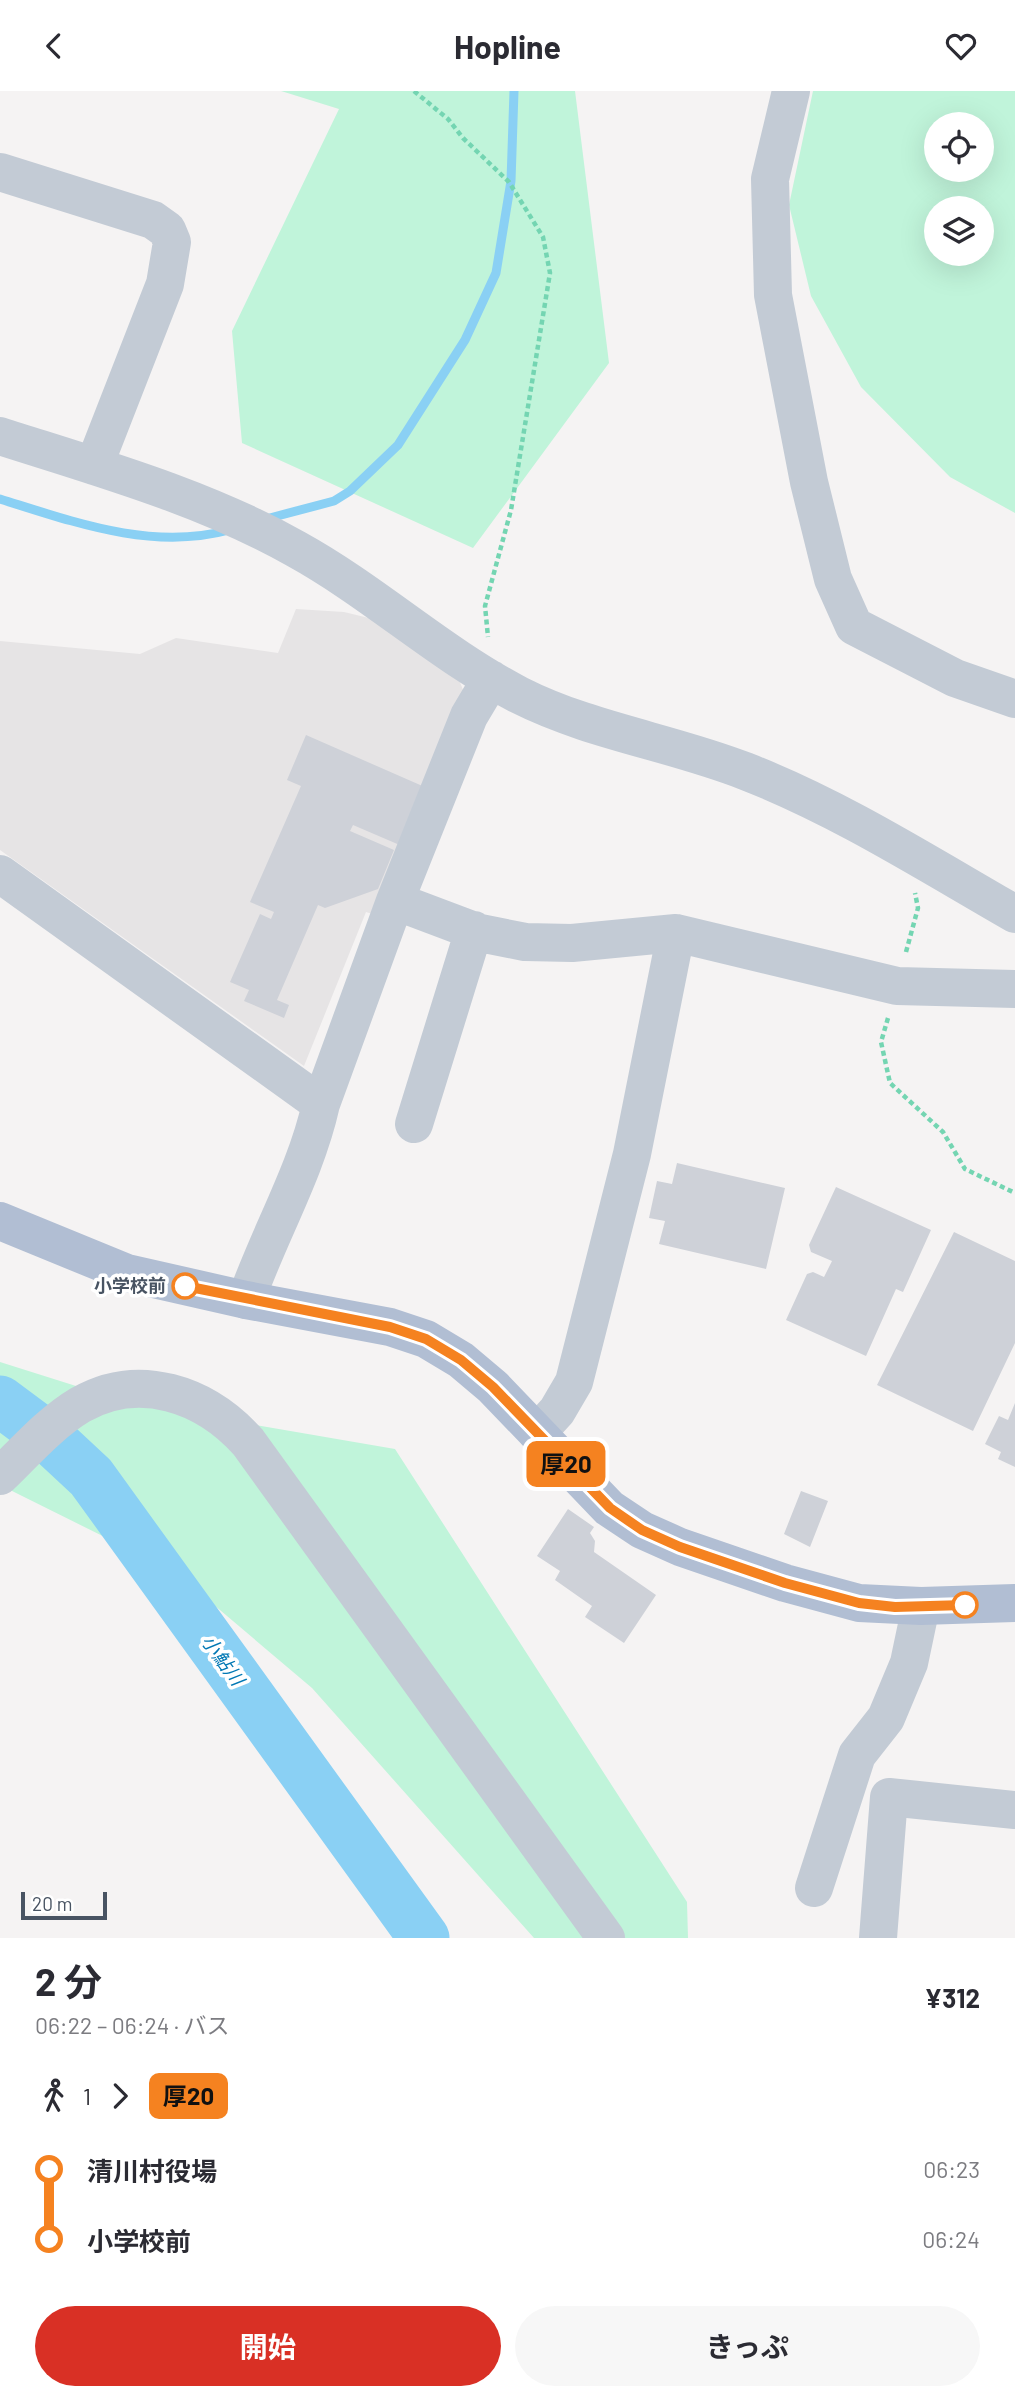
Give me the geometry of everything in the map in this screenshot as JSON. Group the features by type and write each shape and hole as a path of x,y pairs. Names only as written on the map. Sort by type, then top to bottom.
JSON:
{"main road":[{"path":"0,1221 127,1273 246,1300 390,1327 426,1339 477,1373 610,1508 655,1537 727,1564 839,1598 876,1606 1015,1603"}],"street":[{"path":"790,91 770,179 773,295 808,482 833,579 854,626 955,678 1015,699"},
{"path":"0,171 153,220 167,230 172,241 165,284 149,332 94,466"},
{"path":"0,436 169,491 221,512 296,549 491,679 552,711 710,757 789,789 906,851 1015,914"},
{"path":"246,1300 264,1249 314,1135 321,1104 395,901 469,716 491,679"},
{"path":"0,874 321,1104"},
{"path":"395,901 474,930 525,942 572,943 676,933 897,986 1015,989"},
{"path":"414,1124 474,930"},
{"path":"537,1433 557,1411 574,1382 632,1154 676,933"},
{"path":"0,1476 63,1416 82,1404 123,1389 172,1392 199,1402 237,1430 607,1938"},
{"path":"814,1888 858,1755 886,1718 909,1663 921,1606"},
{"path":"878,1938 889,1797 1015,1810"}],"path":[{"path":"414,91 448,119 463,138 509,182 543,237 550,273 511,510 485,606 491,679"},
{"path":"906,851 918,908 881,1042 890,1083 943,1132 965,1169 1015,1193"}],"shaded area":[{"path":"296,609 344,612 373,619 459,680 466,697 379,916 366,912 304,1066 0,850 0,641 140,654 176,638 278,653"}],"green space":[{"path":"281,91 575,91 609,363 473,548 242,443 232,331 339,109"},
{"path":"813,91 1015,91 1015,513 950,477 861,387 811,296 789,205"},
{"path":"0,1362 133,1404 395,1449 687,1902 688,1938 534,1938 312,1688 175,1572 0,1485"}],"building":[{"path":"306,735 427,788 402,846 353,825 350,831 394,850 378,889 325,908 318,905 277,1000 289,1005 284,1018 244,1001 249,990 230,982 260,914 271,919 274,912 250,902 301,786 287,780"},
{"path":"677,1163 785,1188 766,1269 659,1244 665,1221 649,1218 657,1181 672,1184"},
{"path":"836,1187 931,1230 903,1292 896,1289 866,1356 786,1320 807,1274 813,1272 824,1277 832,1261 811,1252 809,1245"},
{"path":"954,1232 1015,1261 1015,1343 973,1431 877,1385"},
{"path":"1015,1403 1015,1467 998,1459 1001,1452 985,1444 999,1416 1008,1420"},
{"path":"801,1491 828,1501 810,1547 784,1534"},
{"path":"568,1509 594,1527 590,1533 595,1541 594,1552 656,1595 624,1643 585,1617 592,1606 555,1580 560,1571 537,1556"}],"waterway":[{"path":"266,519 334,501 350,491 398,445 465,340 496,273 511,181 514,91"},
{"path":"0,499 56,517 142,535 200,536 229,530"},
{"name":"小鮎川","path":"0,1401 47,1436 91,1477 424,1938"}],"bus line":[{"name":"厚20","path":"185,1286 390,1327 426,1339 443,1348 461,1360 509,1402 593,1493 629,1522 655,1537 785,1583 859,1603 895,1607 965,1605"}],"place":[{"name":"小学校前","path":"185,1286"}]}
